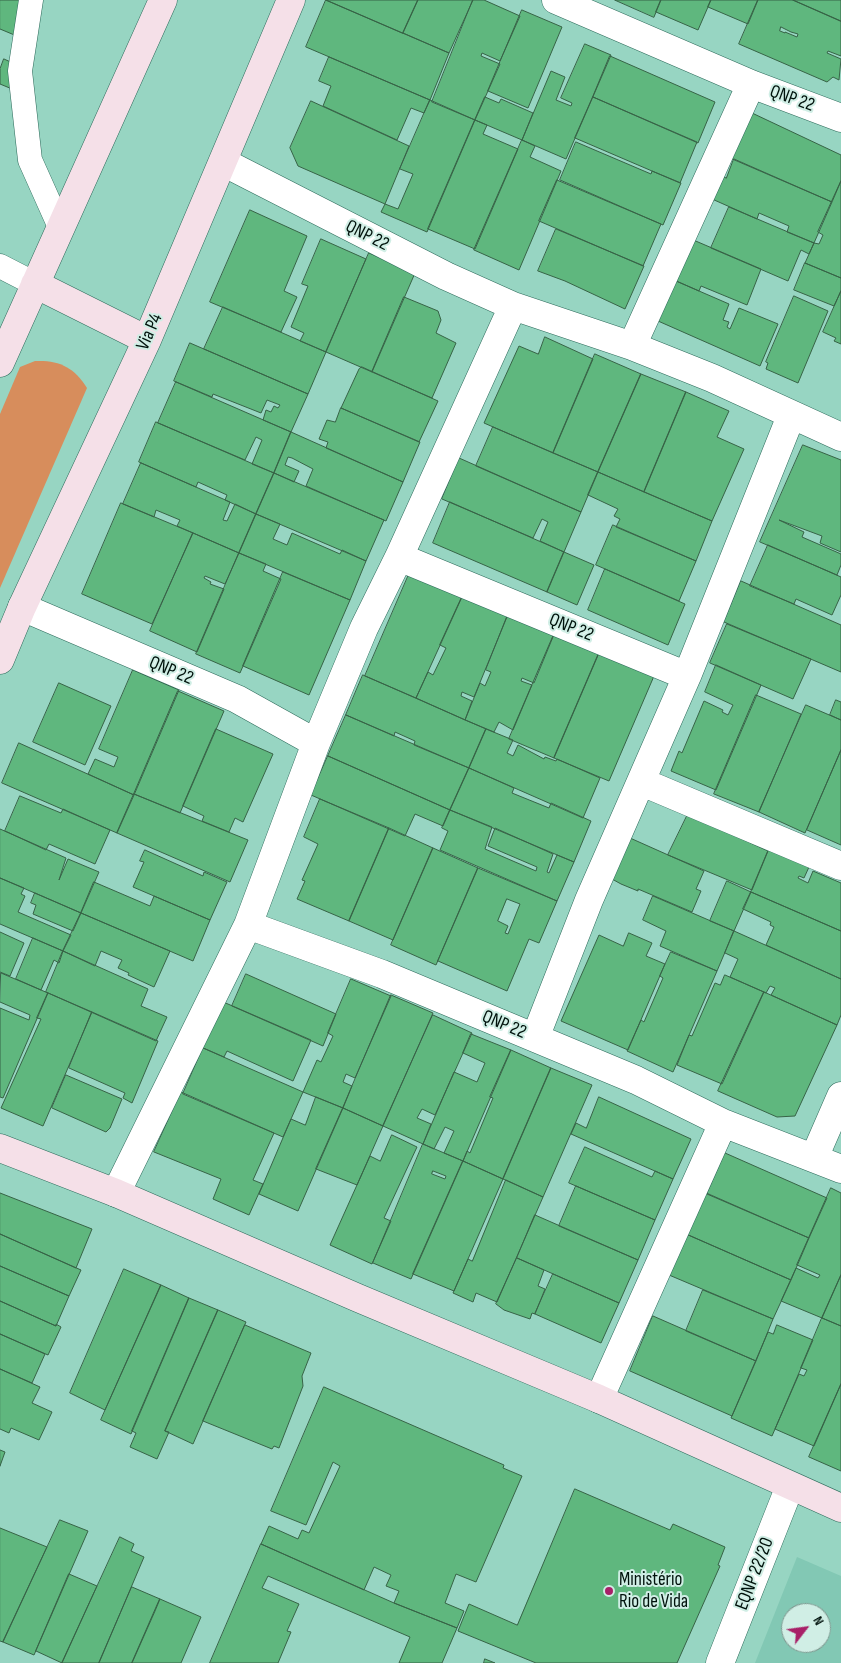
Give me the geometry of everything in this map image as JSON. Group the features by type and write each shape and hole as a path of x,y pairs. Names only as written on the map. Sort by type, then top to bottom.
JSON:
{"street":[{"path":"0,363 164,0"},
{"name":"Via P4","path":"0,660 22,607 147,340 291,0"},
{"name":"QNP 22","path":"556,0 750,84 838,110"},
{"name":"QNP 22","path":"632,346 750,84"},
{"name":"QNP 22","path":"222,162 446,276 513,306 632,346 712,378 791,416 841,437"},
{"path":"35,284 147,340"},
{"path":"116,1193 248,925 316,743 364,628 399,557 513,306"},
{"name":"QNP 22","path":"535,1038 589,900 687,676 791,416"},
{"name":"QNP 22","path":"399,557 687,676"},
{"name":"QNP 22","path":"22,607 237,700 316,743"},
{"path":"642,782 841,866"},
{"name":"QNP 22","path":"248,925 382,974 636,1080 723,1123 841,1169"},
{"path":"814,1158 841,1096"},
{"path":"600,1399 723,1123"},
{"path":"0,1148 116,1193 358,1298 600,1399 841,1508"},
{"name":"EQNP 22/20","path":"720,1663 790,1486"}],"lane":[{"path":"31,0 20,71 30,160 60,227"},
{"path":"0,266 35,284"}],"shaded area":[{"path":"35,361 51,362 65,366 77,375 87,388 0,588 0,414 20,367"},
{"path":"797,1557 841,1576 841,1663 755,1663"}],"building":[{"path":"0,0 40,0 24,39 0,29"},
{"path":"326,0 449,53 430,100 306,47"},
{"path":"326,0 418,0 403,33"},
{"path":"418,0 473,0 449,53 403,33"},
{"path":"473,0 484,0 520,16 500,61 482,53 481,56 500,64 475,120 432,102"},
{"path":"615,0 661,0 654,17"},
{"path":"661,0 711,0 698,30 656,12"},
{"path":"711,0 758,0 748,24 708,7"},
{"path":"758,0 793,0 841,21 841,56 828,51 827,53 841,59 839,80 833,77 827,82 739,44","holes":["781,27 798,34 797,37 780,31"]},
{"path":"793,0 841,0 841,21"},
{"path":"522,10 562,27 528,108 488,91"},
{"path":"585,44 611,55 566,159 522,140 551,71 565,77 556,100 571,106 572,103 561,98"},
{"path":"610,56 715,102 698,143 593,97"},
{"path":"329,57 430,100 424,113 411,108 397,140 323,106 331,86 319,81"},
{"path":"4,59 26,69 17,91 0,84 0,69"},
{"path":"485,97 499,103 501,99 533,113 522,140 475,120"},
{"path":"593,97 697,142 680,183 575,138"},
{"path":"430,100 475,120 427,232 381,212 385,204 398,209 413,174 400,169"},
{"path":"311,101 409,146 385,204 298,166 290,148"},
{"path":"752,113 841,155 841,181 832,202 730,158"},
{"path":"475,120 487,125 483,134 518,149 475,249 428,229"},
{"path":"522,140 535,146 530,157 561,171 519,270 474,250"},
{"path":"576,142 651,174 652,171 681,183 663,225 560,180"},
{"path":"734,159 832,202 814,243 787,232 789,226 759,213 757,219 712,199 722,176 726,178"},
{"path":"557,180 661,224 643,266 539,221"},
{"path":"841,181 841,278 805,263 814,243 819,244 823,235 818,232"},
{"path":"729,207 814,243 809,254 801,250 788,281 711,248"},
{"path":"250,210 307,236 284,291 297,297 281,332 210,302"},
{"path":"556,229 644,266 625,309 565,281 538,271"},
{"path":"321,239 366,259 326,352 300,341 304,333 291,327 308,286 302,284"},
{"path":"691,239 761,269 747,305 701,286 699,291 674,280"},
{"path":"369,253 415,273 372,372 326,352"},
{"path":"805,263 841,278 841,291 834,306 794,290"},
{"path":"676,281 729,304 723,320 729,322 727,327 730,329 739,308 778,324 760,366 658,321"},
{"path":"841,291 841,344 834,341 836,338 823,332"},
{"path":"794,296 828,311 798,383 766,369 768,363 766,362"},
{"path":"404,297 438,311 441,320 436,333 456,343 432,398 372,372"},
{"path":"223,307 326,352 308,394 204,349"},
{"path":"545,337 593,359 553,453 484,423 519,346 538,354"},
{"path":"190,343 308,394 291,432 263,420 266,410 271,412 274,406 278,408 280,405 267,400 261,413 213,394 212,397 174,381"},
{"path":"595,354 641,374 598,472 553,453"},
{"path":"362,367 438,401 419,442 341,408 359,369"},
{"path":"641,374 686,392 644,492 598,472"},
{"path":"176,382 291,432 274,473 252,464 262,440 256,437 245,460 158,423"},
{"path":"686,392 729,411 717,437 744,449 712,521 644,492"},
{"path":"341,408 420,442 403,482 326,448 328,442 319,439 327,420 335,422"},
{"path":"156,422 274,473 256,514 225,500 227,495 198,482 196,487 139,462"},
{"path":"493,427 598,472 581,512 476,466"},
{"path":"291,432 403,482 386,521 306,486 313,469 292,458 288,457 285,465 299,471 294,482 274,473"},
{"path":"803,445 841,460 841,552 820,543 822,536 779,520 804,532 802,537 841,554 841,565 837,575 760,542"},
{"path":"459,458 581,512 564,552 540,541 548,522 542,519 533,538 442,499"},
{"path":"141,463 230,502 223,520 227,521 235,504 256,514 239,553 177,526 180,520 156,510 154,517 123,504"},
{"path":"598,472 712,521 696,561 616,527 620,519 614,516 618,509 588,495"},
{"path":"274,473 384,520 366,561 256,514"},
{"path":"450,502 564,552 547,592 433,543"},
{"path":"121,503 193,533 152,624 82,594"},
{"path":"256,514 280,524 273,539 287,545 292,533 340,554 342,550 366,561 350,600 239,553"},
{"path":"613,525 696,561 679,601 596,565"},
{"path":"193,533 239,553 225,584 205,576 204,578 211,582 210,584 224,589 197,652 150,631"},
{"path":"768,545 841,577 841,595 832,615 796,599 794,604 750,586"},
{"path":"564,552 594,565 577,605 547,592"},
{"path":"239,553 266,564 263,571 281,579 240,673 196,654"},
{"path":"605,569 685,604 668,645 588,610"},
{"path":"283,572 350,600 309,695 243,666"},
{"path":"410,572 462,597 416,698 365,676"},
{"path":"741,581 841,625 841,672 724,622"},
{"path":"462,597 509,612 474,697 462,692 461,696 472,701 465,720 416,698 428,672 433,675 446,648 440,645"},
{"path":"509,612 555,632 534,683 522,678 521,681 532,685 513,730 499,722 494,732 465,720 480,683 485,686 491,672 486,670"},
{"path":"727,624 811,659 793,699 710,663"},
{"path":"555,632 599,653 554,758 509,739"},
{"path":"599,653 654,676 609,781 554,758"},
{"path":"716,665 761,685 716,790 671,771 679,751 682,753 704,701 723,710 722,712 728,715 733,705 705,692"},
{"path":"133,670 179,690 134,795 88,774 95,759 114,767 118,757 99,749"},
{"path":"363,675 486,729 469,768 414,745 415,741 395,732 394,736 346,715"},
{"path":"59,683 111,706 85,765 33,742"},
{"path":"178,691 224,711 180,813 134,794"},
{"path":"756,695 801,714 759,812 714,794"},
{"path":"836,700 841,702 841,720 830,715"},
{"path":"806,705 841,720 841,750 805,833 759,812"},
{"path":"346,715 469,768 450,810 328,756"},
{"path":"216,729 273,754 243,822 235,818 229,832 202,821 204,816 183,806"},
{"path":"486,729 513,740 507,753 513,756 518,745 544,759 545,757 556,761 557,759 600,778 583,818 469,768"},
{"path":"19,743 134,795 117,833 2,783"},
{"path":"841,750 841,845 807,830"},
{"path":"328,756 450,810 443,826 415,814 405,836 311,795"},
{"path":"469,768 514,788 512,793 549,808 551,803 591,821 574,862 450,810"},
{"path":"134,794 248,840 230,882 117,833"},
{"path":"20,796 61,813 63,809 110,830 95,864 49,844 46,850 5,831"},
{"path":"320,799 389,828 349,921 297,899 305,881 302,880 318,844 304,837"},
{"path":"450,810 492,827 485,849 536,871 537,867 488,846 495,828 553,854 547,872 549,873 557,855 574,862 557,901 440,850 448,831 442,828"},
{"path":"688,814 768,851 752,890 668,855"},
{"path":"389,828 433,848 393,940 349,921"},
{"path":"0,829 66,858 59,880 68,859 99,872 81,913 0,878"},
{"path":"630,838 704,871 696,889 701,891 692,912 612,879"},
{"path":"433,848 478,868 436,965 391,945"},
{"path":"769,849 809,867 804,878 799,876 798,878 808,883 813,871 841,883 841,931 751,892"},
{"path":"145,850 203,876 204,872 227,882 210,920 133,887 144,862 140,861"},
{"path":"478,868 557,901 539,943 529,939 507,991 438,961","holes":["507,899 520,904 508,934 505,933 508,926 498,921"]},
{"path":"0,878 24,888 21,894 25,896 18,912 71,935 63,951 0,924"},
{"path":"727,881 751,892 734,931 710,921"},
{"path":"94,882 150,906 154,896 210,920 193,961 81,913"},
{"path":"751,892 841,931 841,979 766,945 774,927 770,925 771,922 743,909"},
{"path":"35,893 81,913 73,931 33,914 36,905 31,903"},
{"path":"653,896 734,931 717,971 660,946 666,931 643,920"},
{"path":"81,913 170,951 154,987 128,975 129,973 118,968 122,960 101,951 95,966 63,951"},
{"path":"734,931 841,979 841,1015 837,1025 771,995 775,988 770,986 766,993 730,977 738,959 725,953"},
{"path":"0,932 24,943 10,976 0,972"},
{"path":"629,933 652,943 646,956 665,964 628,1050 561,1021 599,935 623,946"},
{"path":"33,938 63,951 59,963 54,960 41,990 16,979"},
{"path":"63,951 148,989 141,1006 167,1017 156,1041 46,992"},
{"path":"671,952 717,971 673,1072 627,1051 641,1020 644,1022 663,978 660,976"},
{"path":"1,973 48,993 3,1098 0,1097 0,1008 29,1020 30,1015 0,1002"},
{"path":"246,974 336,1014 323,1046 232,1006"},
{"path":"725,975 764,992 722,1084 677,1065 689,1035 692,1036 715,983 720,985"},
{"path":"351,979 391,996 355,1078 346,1074 343,1082 352,1086 343,1108 303,1092 317,1060 321,1062 333,1036 328,1033"},
{"path":"764,992 837,1025 795,1116 777,1117 718,1091"},
{"path":"48,993 92,1012 43,1126 1,1108 41,1019 37,1018"},
{"path":"391,995 433,1013 383,1126 343,1108"},
{"path":"221,1001 311,1040 293,1081 227,1051 224,1057 201,1047"},
{"path":"92,1012 158,1041 132,1103 123,1098 125,1093 69,1068"},
{"path":"433,1015 472,1033 435,1115 422,1109 417,1118 431,1124 423,1144 383,1126"},
{"path":"471,1034 511,1050 463,1161 444,1153 454,1131 445,1127 434,1149 423,1144 454,1072 477,1082 485,1063 463,1053"},
{"path":"203,1048 303,1092 283,1137 183,1094"},
{"path":"511,1050 551,1068 503,1179 463,1161 467,1151 470,1153 493,1098 490,1097"},
{"path":"551,1068 592,1085 543,1197 503,1179"},
{"path":"66,1075 122,1099 110,1128 106,1132 52,1108"},
{"path":"181,1092 274,1133 253,1180 263,1184 249,1215 213,1199 221,1179 154,1152"},
{"path":"316,1097 343,1108 298,1211 259,1194 291,1119 305,1125"},
{"path":"599,1097 691,1139 673,1179 571,1134 576,1123 586,1128"},
{"path":"343,1108 383,1126 357,1185 316,1169"},
{"path":"392,1135 417,1147 384,1218 391,1221 372,1264 330,1245 370,1156 380,1161"},
{"path":"423,1144 463,1161 411,1279 373,1263","holes":["433,1171 446,1176 445,1179 432,1174"]},
{"path":"585,1147 652,1177 655,1171 673,1179 655,1220 569,1183"},
{"path":"725,1153 827,1198 809,1238 707,1194"},
{"path":"463,1161 503,1179 454,1291 413,1274"},
{"path":"506,1180 543,1197 497,1302 476,1293 473,1302 453,1293 468,1259 472,1261"},
{"path":"576,1186 655,1220 638,1260 559,1226"},
{"path":"831,1188 841,1193 841,1275 822,1318 781,1301 796,1268 818,1278 820,1275 797,1265"},
{"path":"704,1192 809,1238 791,1280 686,1234"},
{"path":"0,1193 92,1229 76,1268 0,1234"},
{"path":"535,1215 638,1260 619,1303 517,1258"},
{"path":"0,1234 81,1270 69,1296 0,1266"},
{"path":"686,1234 791,1280 773,1319 669,1275"},
{"path":"517,1258 544,1270 538,1286 545,1289 535,1314 532,1313 530,1319 504,1310 496,1304"},
{"path":"0,1266 69,1296 56,1326 0,1301"},
{"path":"124,1269 161,1285 105,1410 70,1393"},
{"path":"553,1274 619,1303 601,1343 535,1314"},
{"path":"841,1275 841,1326 822,1318"},
{"path":"161,1285 189,1298 131,1434 101,1420"},
{"path":"703,1290 773,1319 756,1361 686,1331"},
{"path":"189,1298 218,1310 165,1431 169,1432 157,1459 130,1447 136,1433 132,1431"},
{"path":"0,1301 61,1327 48,1355 0,1334"},
{"path":"218,1310 246,1322 193,1444 165,1431"},
{"path":"653,1316 756,1361 732,1416 630,1371"},
{"path":"822,1318 841,1326 841,1384 814,1446 775,1429 799,1374 804,1376 807,1370 801,1368"},
{"path":"245,1325 311,1353 302,1376 303,1386 279,1448 274,1446 272,1449 203,1421"},
{"path":"777,1325 813,1340 772,1436 731,1418 768,1332 773,1334"},
{"path":"0,1334 45,1354 32,1383 0,1369"},
{"path":"0,1369 40,1387 32,1403 52,1412 39,1440 11,1428 9,1433 0,1429"},
{"path":"841,1384 841,1471 809,1457"},
{"path":"324,1387 504,1465 503,1468 522,1476 476,1582 456,1574 445,1603 464,1611 457,1628 394,1603 399,1591 386,1586 391,1575 374,1567 364,1590 261,1544 269,1526 298,1539 302,1530 309,1533 340,1466 333,1462 306,1525 271,1511"},
{"path":"0,1450 5,1452 0,1466"},
{"path":"575,1489 670,1530 673,1524 725,1547 718,1565 720,1566 677,1663 536,1663 458,1631 469,1604 517,1625"},
{"path":"60,1520 88,1531 34,1655 3,1642"},
{"path":"0,1528 47,1547 3,1642 0,1641"},
{"path":"120,1537 134,1544 131,1551 144,1557 99,1663 62,1663"},
{"path":"261,1544 394,1603 457,1628 442,1663 399,1663 410,1637 268,1576 262,1588 299,1604 287,1631 291,1632 278,1663 210,1663"},
{"path":"69,1574 97,1586 62,1663 36,1651"},
{"path":"132,1587 160,1599 155,1611 132,1663 99,1663"},
{"path":"160,1599 201,1617 181,1663 132,1663"},
{"path":"485,1659 495,1663 484,1663"}],"place":[{"name":"Ministério Rio de Vida","path":"609,1591"}]}
